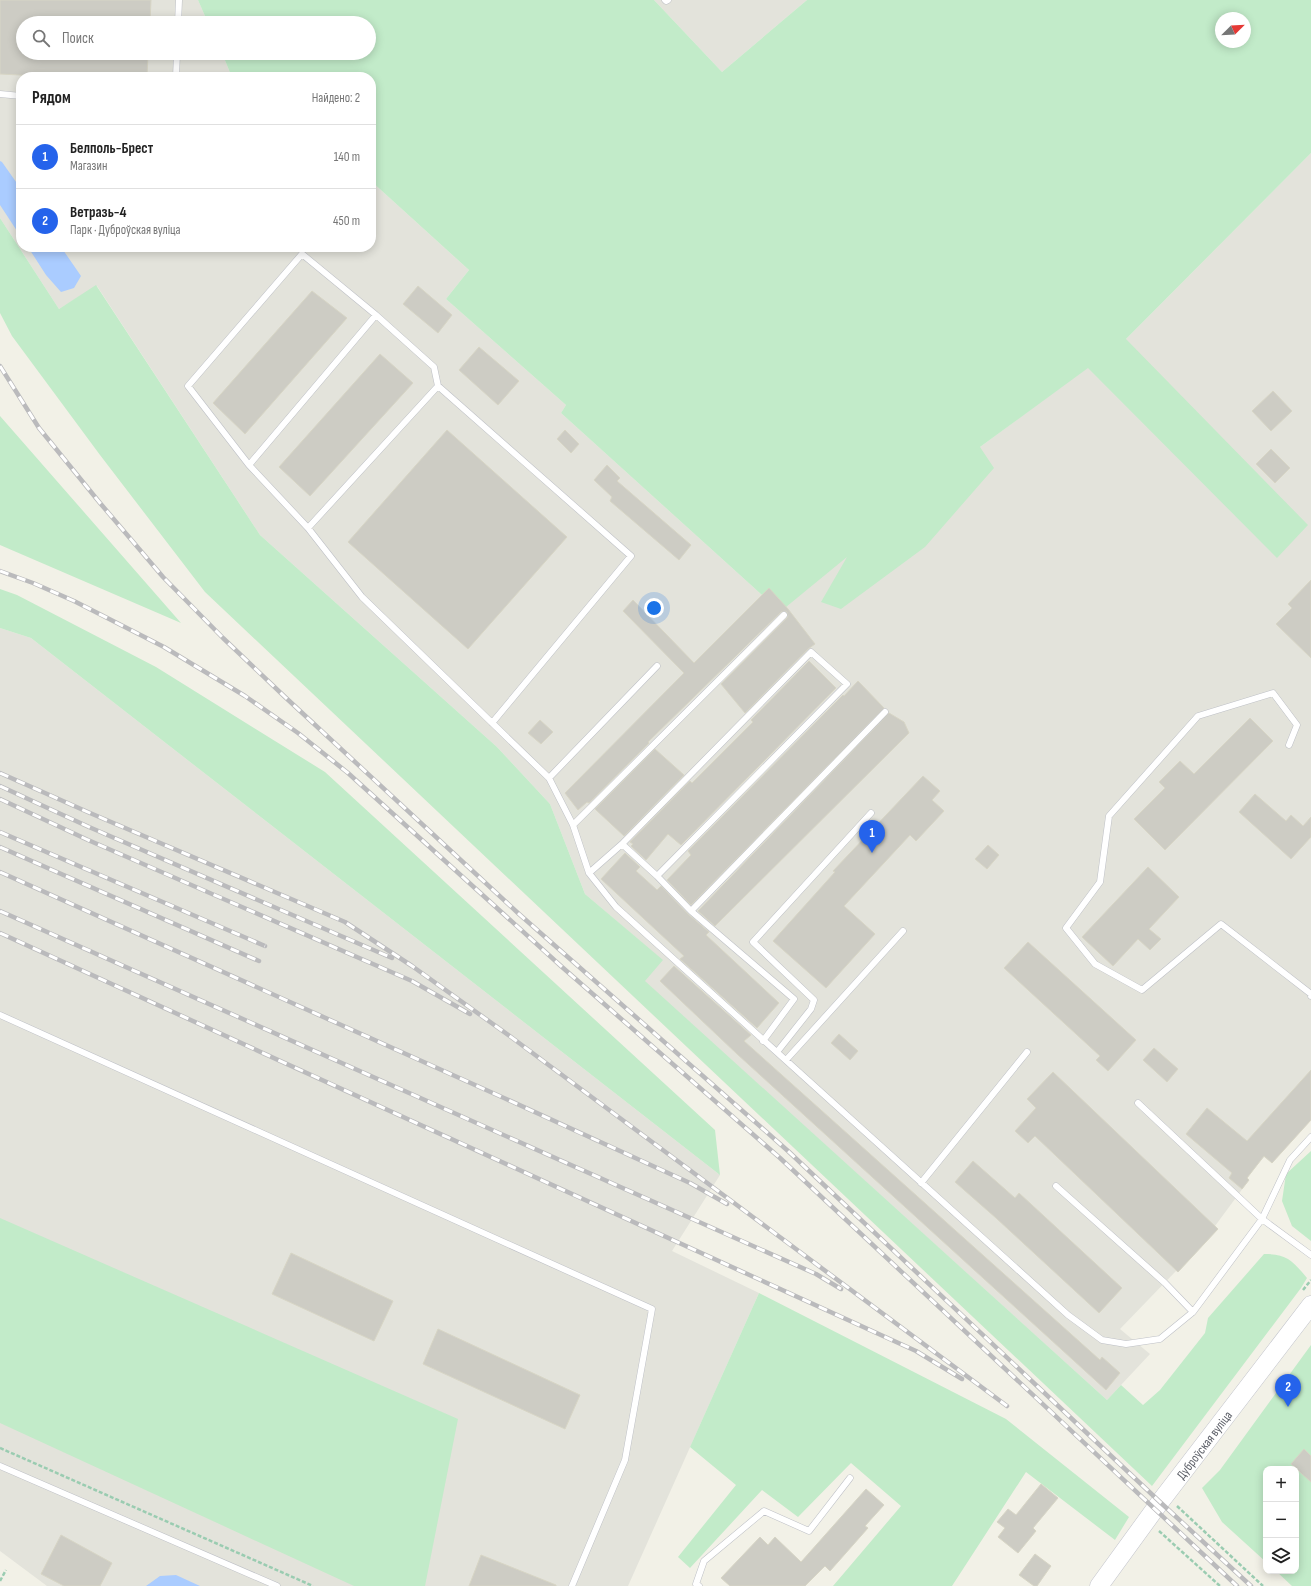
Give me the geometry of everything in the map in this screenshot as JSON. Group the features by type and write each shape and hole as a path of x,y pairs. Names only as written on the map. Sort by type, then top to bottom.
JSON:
{"main road":[{"name":"Дуброўская вуліца","path":"1099,1586 1160,1502 1311,1305"}],"lane":[{"path":"178,16 179,0"},
{"path":"176,72 177,60"},
{"path":"0,94 16,96"},
{"path":"492,723 631,556 438,386 434,367 376,315 302,254 188,386 249,465 308,528 362,597 492,723 549,778 573,825 589,873 616,907 1068,1315 1102,1340 1126,1344 1160,1339 1193,1312 1262,1219 1290,1160 1311,1137"},
{"path":"249,465 376,315"},
{"path":"308,528 438,386"},
{"path":"573,825 784,615"},
{"path":"589,873 622,844 811,652 847,684 657,876"},
{"path":"549,778 657,666"},
{"path":"1289,745 1298,725 1273,693 1198,716 1109,816 1100,882 1066,928 1095,964 1142,990 1221,924 1311,994 1311,996"},
{"path":"691,911 885,712"},
{"path":"777,1052 811,1009 814,1000 753,942 871,813"},
{"path":"622,844 657,876 691,911 794,999 763,1041"},
{"path":"786,1060 903,931"},
{"path":"0,1015 652,1309 625,1460 572,1586"},
{"path":"921,1183 1028,1052"},
{"path":"1138,1103 1262,1219 1311,1255"},
{"path":"1056,1186 1165,1283 1193,1312"},
{"path":"0,1466 277,1586"},
{"path":"699,1586 696,1584 704,1561 764,1511 809,1531 850,1478"}],"path":[{"path":"0,1448 313,1586"},
{"path":"1175,1504 1264,1586"},
{"path":"1156,1528 1220,1586"},
{"path":"0,1581 6,1570"}],"shaded area":[{"path":"0,0 198,0 205,16 16,16 16,60 225,60 230,72 16,72 16,243 0,218"},
{"path":"654,0 807,0 722,72"},
{"path":"1311,153 1311,1120 1272,1163 1264,1157 1247,1177 1249,1180 1215,1226 1218,1229 1178,1272 1176,1271 1120,1329 1150,1354 1107,1400 644,981 662,960 585,894 550,804 497,747 260,535 97,286 59,309 22,252 376,252 376,186 469,270 446,299 566,405 561,413 762,595 980,447 1126,339"},
{"path":"0,628 31,638 720,1175 672,1251 759,1293 628,1586 47,1586 0,1551"}],"green space":[{"path":"198,0 654,0 722,72 807,0 1311,0 1311,153 1126,339 1308,525 1277,558 1088,368 980,447 994,468 925,547 841,609 821,602 847,557 786,607 762,595 561,413 566,405 446,299 469,270 376,186 376,72 230,72 225,60 376,60 376,16 205,16"},
{"path":"0,218 16,243 16,252 22,252 59,309 96,285 260,535 497,747 550,804 585,894 663,960 645,981 1107,1400 1121,1385 1143,1405 1160,1390 1205,1333 1208,1318 1264,1254 1278,1255 1293,1262 1307,1278 1301,1288 1152,1486 205,592 100,455 12,336 0,313"},
{"path":"0,416 181,623 0,545"},
{"path":"0,589 17,595 156,667 325,772 715,1130 720,1175 31,638 0,628"},
{"path":"1311,1151 1311,1241 1292,1226 1282,1201 1286,1174"},
{"path":"0,1218 458,1419 425,1586 354,1586 0,1423"},
{"path":"759,1293 1006,1419 1129,1517 1115,1540 1026,1472 952,1586 833,1586 901,1506 851,1463 798,1517 762,1490 690,1568 678,1557 736,1485 690,1447"},
{"path":"1311,1345 1311,1586 1292,1586 1279,1574 1299,1574 1299,1466 1263,1466 1263,1559 1222,1522 1202,1488 1220,1470"}],"water":[{"path":"0,161 16,182 16,229 0,205"},
{"path":"31,252 64,252 81,276 74,288 61,292 46,275"},
{"path":"176,1575 200,1586 146,1586 160,1576"}],"building":[{"path":"0,0 151,0 150,16 16,16 16,60 148,60 147,72 16,72 16,75 0,74"},
{"path":"418,286 452,315 438,333 403,304"},
{"path":"312,291 347,318 245,434 213,403"},
{"path":"479,347 519,381 498,405 459,370"},
{"path":"380,354 413,383 310,496 279,467"},
{"path":"1273,391 1292,411 1271,431 1252,411"},
{"path":"447,430 567,537 468,649 348,542"},
{"path":"565,430 579,444 571,453 557,439"},
{"path":"1271,449 1290,468 1275,483 1256,464"},
{"path":"607,465 620,478 617,481 691,545 679,560 610,501 612,497 594,480"},
{"path":"1311,580 1311,658 1276,624 1292,608 1288,604"},
{"path":"769,588 788,609 815,644 808,649 745,713 721,684 787,618 787,612 781,612 648,742 649,743 589,803 587,802 578,810 565,793 684,673 623,611 633,600 694,663"},
{"path":"809,661 836,688 681,845 668,834 646,860 631,846 633,844 630,842 690,781 692,783 753,722 751,720"},
{"path":"858,681 884,708 691,905 667,880 691,855 688,851"},
{"path":"889,713 904,722 909,733 715,926 698,911"},
{"path":"1250,718 1273,741 1165,850 1134,819 1165,788 1159,782 1180,761 1194,774"},
{"path":"540,720 553,732 541,744 528,733"},
{"path":"655,749 684,775 624,836 595,809"},
{"path":"923,776 940,791 932,800 944,811 916,841 910,835 844,906 875,934 826,988 773,941 835,872 833,871"},
{"path":"1255,794 1286,821 1291,815 1303,826 1311,817 1311,837 1291,859 1239,812"},
{"path":"988,845 999,855 987,869 975,859"},
{"path":"625,853 640,867 636,871 657,890 661,886 688,914 709,932 706,935 779,1003 757,1028 680,959 684,956 601,879"},
{"path":"1148,867 1179,897 1149,929 1161,939 1150,950 1138,939 1113,966 1082,937"},
{"path":"1028,942 1136,1040 1108,1071 1096,1060 1100,1056 1004,968"},
{"path":"674,966 751,1035 744,1041 1100,1360 1102,1357 1120,1373 1106,1390 737,1054 660,981"},
{"path":"839,1034 858,1051 850,1060 831,1043"},
{"path":"1154,1048 1178,1069 1167,1082 1143,1060"},
{"path":"1311,1070 1311,1120 1272,1163 1264,1156 1247,1178 1249,1180 1242,1189 1229,1178 1232,1173 1186,1134 1207,1108 1247,1141"},
{"path":"1053,1072 1218,1229 1178,1272 1035,1136 1028,1143 1015,1131 1036,1108 1027,1099"},
{"path":"973,1161 1015,1198 1019,1193 1122,1288 1099,1313 955,1182"},
{"path":"291,1253 393,1301 374,1341 272,1294"},
{"path":"438,1329 580,1395 565,1429 423,1364"},
{"path":"1304,1449 1311,1456 1311,1482 1299,1471 1299,1466 1293,1466 1291,1464"},
{"path":"1041,1484 1058,1498 1033,1528 1036,1531 1018,1553 998,1537 1005,1528 997,1522 1008,1509 1016,1515"},
{"path":"866,1489 884,1505 865,1526 868,1528 830,1571 825,1566 805,1586 730,1586 721,1578 760,1537 768,1545 775,1537 801,1562"},
{"path":"61,1535 112,1563 100,1586 64,1586 41,1574"},
{"path":"1035,1554 1051,1566 1037,1586 1034,1586 1019,1575"},
{"path":"481,1555 556,1585 556,1586 469,1586"}],"railway":[{"path":"0,366 39,428 100,503 163,577 223,638 519,914 788,1151 1251,1586"},
{"path":"0,571 33,583 74,601 164,647 245,696 298,733 348,773 562,967 780,1158 1237,1586"},
{"path":"0,773 345,922 412,966 511,1037 1007,1406"},
{"path":"0,786 89,827 392,958"},
{"path":"0,799 88,840 412,981 470,1014"},
{"path":"0,832 265,946"},
{"path":"0,847 259,961"},
{"path":"0,872 504,1098 690,1183 727,1204"},
{"path":"0,911 816,1274 841,1289"},
{"path":"0,933 916,1351 962,1379"}],"place":[{"name":"Белполь-Брест","path":"872,853"},
{"name":"Ветразь-4","path":"1288,1407"}]}
